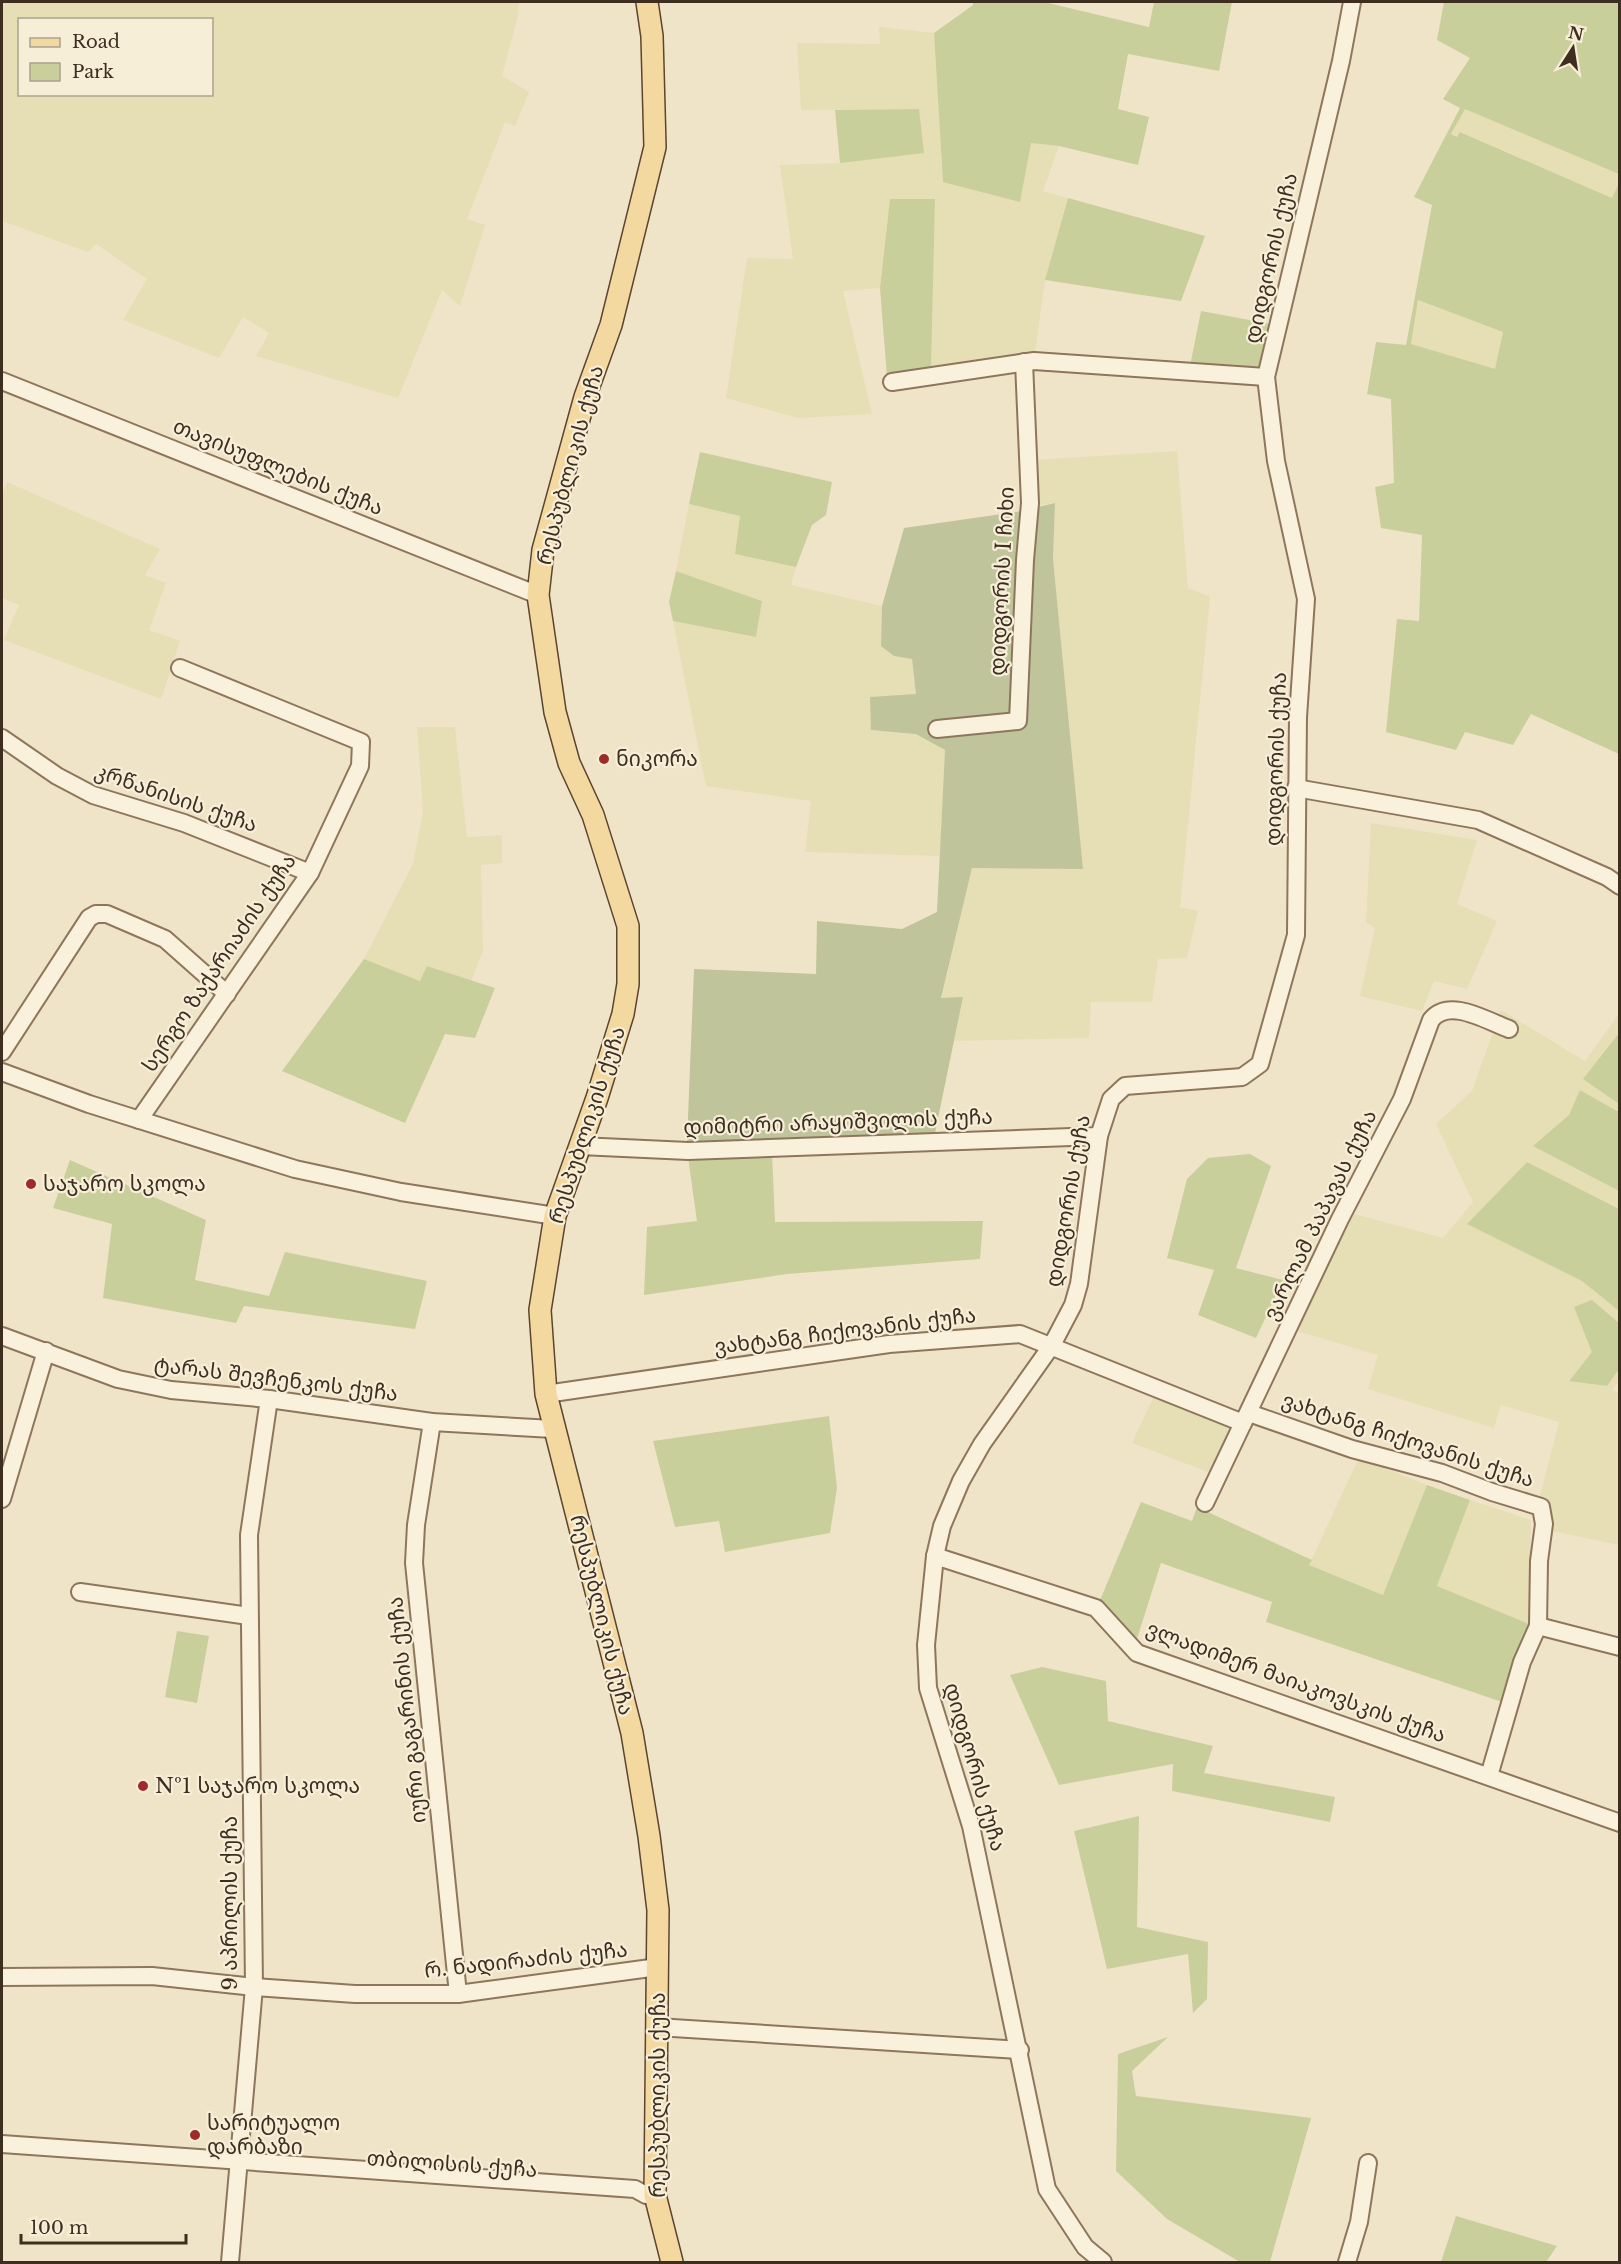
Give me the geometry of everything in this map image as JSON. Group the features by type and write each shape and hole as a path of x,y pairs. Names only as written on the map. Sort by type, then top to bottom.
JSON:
{"main road":[{"name":"რესპუბლიკის ქუჩა","path":"647,2 652,36 655,147 611,325 585,397 543,550 538,595 555,712 568,764 593,815 628,926 628,984 622,1014 555,1216 540,1310 546,1394 553,1429 632,1733 649,1836 658,1910 657,2027 651,2195 672,2262"}],"street":[{"name":"დიდგორის ქუჩა","path":"1103,2262 1085,2247 1047,2189 1020,2050 971,1826 928,1688 926,1645 935,1556 942,1526 961,1481 982,1444 1052,1346 1072,1305 1079,1284 1099,1136 1111,1099 1125,1086 1242,1077 1260,1064 1296,935 1296,788 1306,599 1276,461 1266,378 1341,61 1352,2"},
{"path":"892,382 1034,361 1266,378"},
{"name":"დიდგორის I ჩიხი","path":"937,729 1018,721 1025,560 1030,503 1024,362"},
{"name":"თავისუფლების ქუჩა","path":"2,381 538,595"},
{"name":"სერგო ზაქარიაძის ქუჩა","path":"139,1120 310,873 360,766 362,742 180,668"},
{"name":"კრწანისის ქუჩა","path":"2,738 57,776 93,795 184,823 310,873"},
{"path":"1296,788 1478,820 1620,886"},
{"path":"2,1052 89,918 96,914 107,914 165,939 228,994"},
{"name":"ვარლამ პაპავას ქუჩა","path":"1205,1503 1340,1219 1402,1099 1431,1020 1437,1013 1448,1009 1509,1029"},
{"path":"2,1072 139,1120 295,1169 401,1192 555,1216"},
{"name":"დიმიტრი არაყიშვილის ქუჩა","path":"580,1146 688,1151 1099,1136"},
{"name":"ვახტანგ ჩიქოვანის ქუჩა","path":"546,1394 889,1344 1020,1334 1246,1418 1442,1473 1541,1507 1544,1524 1539,1561 1538,1626"},
{"name":"ტარას შევჩენკოს ქუჩა","path":"2,1336 118,1379 171,1390 269,1399 432,1422 553,1429"},
{"path":"2,1499 46,1351"},
{"name":"9 აპრილის ქუჩა","path":"230,2262 254,1987 249,1535 269,1399"},
{"name":"იური გაგარინის ქუჩა","path":"432,1422 416,1525 414,1563 458,1994"},
{"name":"ვლადიმერ მაიაკოვსკის ქუჩა","path":"935,1556 1095,1608 1137,1653 1620,1823"},
{"path":"80,1592 249,1616"},
{"path":"1489,1776 1522,1662 1538,1626 1620,1647"},
{"name":"რ. ნადირაძის ქუჩა","path":"2,1977 152,1976 254,1987 355,1994 458,1994 658,1967"},
{"path":"657,2027 1020,2050"},
{"name":"თბილისის ქუჩა","path":"2,2144 638,2200 651,2195"},
{"name":"თბილისის ქუჩა","path":"2,2155 238,2166"},
{"path":"1347,2262 1359,2222 1368,2163"}],"shaded area":[{"path":"2,2 519,2 518,16 502,76 529,92 515,126 505,122 467,219 485,225 460,306 442,290 398,398 256,356 269,333 243,317 219,358 123,320 147,279 96,244 88,252 2,221"},
{"path":"879,27 934,33 943,182 1031,143 1059,146 1043,191 1068,198 1045,280 1035,353 931,371 935,200 890,199 880,288 843,291 872,414 798,418 726,398 747,258 793,259 780,165 840,163 919,109 801,110 797,43 880,44"},
{"path":"1465,108 1619,174 1619,183 1612,198 1461,132 1457,137 1451,134"},
{"path":"1418,300 1503,332 1495,370 1411,344"},
{"path":"1177,451 1188,588 1210,597 1180,907 1198,911 1187,958 1158,959 1152,1002 1091,1002 1089,1038 954,1041 963,997 941,999 972,868 1083,869 1053,559 1055,503 1034,506 1035,460"},
{"path":"7,482 160,549 145,575 166,583 149,630 180,641 161,699 4,640 19,605 2,598 2,495"},
{"path":"689,504 740,516 735,554 796,567 791,585 882,606 881,646 894,656 912,659 916,694 871,730 916,733 945,749 940,856 805,852 811,801 706,786 673,621 756,637 762,601 676,571"},
{"path":"417,727 455,727 467,837 502,835 502,863 481,865 483,951 471,981 428,966 420,981 364,959 413,864 423,811"},
{"path":"1371,823 1477,840 1457,904 1497,921 1467,989 1434,981 1422,1011 1360,996 1375,928 1366,922"},
{"path":"1501,1010 1585,1061 1619,1014 1619,1033 1583,1079 1619,1104 1619,1109 1617,1111 1580,1090 1569,1115 1534,1146 1619,1191 1619,1209 1527,1162 1467,1224 1582,1281 1619,1311 1619,1323 1592,1300 1592,1352 1569,1380 1606,1386 1619,1369 1619,1381 1612,1390 1620,1394 1619,1545 1547,1530 1539,1500 1559,1422 1501,1405 1494,1428 1368,1389 1378,1355 1297,1331 1351,1213 1443,1238 1473,1202 1436,1124 1472,1091"},
{"path":"1156,1392 1237,1424 1213,1474 1132,1443"},
{"path":"1359,1458 1427,1485 1384,1595 1309,1565"},
{"path":"1470,1500 1531,1520 1529,1624 1437,1586"}],"green space":[{"path":"973,2 1044,2 1149,27 1154,2 1232,2 1219,71 1128,54 1118,109 1149,117 1138,165 1059,146 1031,143 1020,202 943,182 934,33 973,5"},
{"path":"1444,2 1619,2 1619,174 1465,109 1451,134 1457,137 1460,132 1612,198 1619,183 1619,754 1531,714 1513,745 1465,732 1456,750 1386,732 1397,619 1419,621 1422,535 1381,528 1375,487 1394,483 1391,399 1367,394 1376,342 1406,345 1432,205 1414,197 1460,108 1443,99 1470,58 1437,40","holes":["1418,300 1503,332 1495,369 1411,344"]},
{"path":"919,109 924,153 840,163 835,110"},
{"path":"1068,198 1205,236 1181,301 1045,280"},
{"path":"890,199 935,199 931,371 887,377 880,288"},
{"path":"1201,311 1271,324 1259,374 1190,366"},
{"path":"700,452 832,482 826,515 812,525 796,567 735,554 740,516 689,504"},
{"path":"1055,503 1053,559 1083,869 972,868 941,998 963,997 935,1133 687,1142 694,969 816,974 817,921 902,929 937,912 945,750 916,734 871,730 870,697 916,694 912,659 894,656 881,646 882,606 904,528 1016,512"},
{"path":"676,571 762,601 756,637 673,621 669,602"},
{"path":"364,959 420,981 427,966 495,988 475,1038 445,1034 405,1123 282,1071"},
{"path":"1619,1033 1619,1104 1583,1079"},
{"path":"1580,1090 1617,1111 1619,1109 1619,1191 1533,1146 1569,1115"},
{"path":"772,1153 775,1222 983,1221 980,1259 787,1274 644,1295 647,1227 697,1221 688,1157"},
{"path":"1250,1154 1271,1166 1236,1268 1283,1280 1256,1338 1198,1315 1214,1270 1167,1258 1187,1179 1208,1158"},
{"path":"70,1160 206,1220 195,1280 269,1296 285,1252 427,1281 415,1329 244,1306 236,1323 103,1298 112,1224 53,1208"},
{"path":"1527,1162 1619,1209 1619,1311 1582,1281 1467,1224"},
{"path":"1592,1300 1619,1323 1619,1369 1607,1386 1569,1381 1592,1352 1574,1307"},
{"path":"829,1416 837,1488 830,1533 725,1552 719,1521 675,1527 653,1441"},
{"path":"1427,1485 1470,1500 1437,1586 1529,1624 1505,1703 1266,1622 1272,1602 1161,1563 1135,1645 1098,1605 1141,1502 1192,1521 1197,1507 1312,1560 1309,1565 1383,1595"},
{"path":"177,1631 209,1636 197,1703 165,1697"},
{"path":"1042,1667 1106,1681 1108,1721 1213,1746 1204,1773 1335,1797 1330,1822 1172,1791 1173,1764 1059,1785 1010,1675"},
{"path":"1139,1816 1137,1927 1208,1942 1207,1999 1193,2013 1188,1954 1107,1969 1074,1831"},
{"path":"1168,2037 1132,2071 1136,2096 1311,2118 1270,2262 1240,2262 1167,2219 1116,2171 1118,2054"},
{"path":"1456,2216 1557,2246 1546,2262 1441,2262"}],"place":[{"name":"ნიკორა","path":"604,759"},
{"name":"საჯარო სკოლა","path":"31,1184"},
{"name":"№1 საჯარო სკოლა","path":"143,1786"},
{"name":"სარიტუალო დარბაზი","path":"195,2135"}]}
